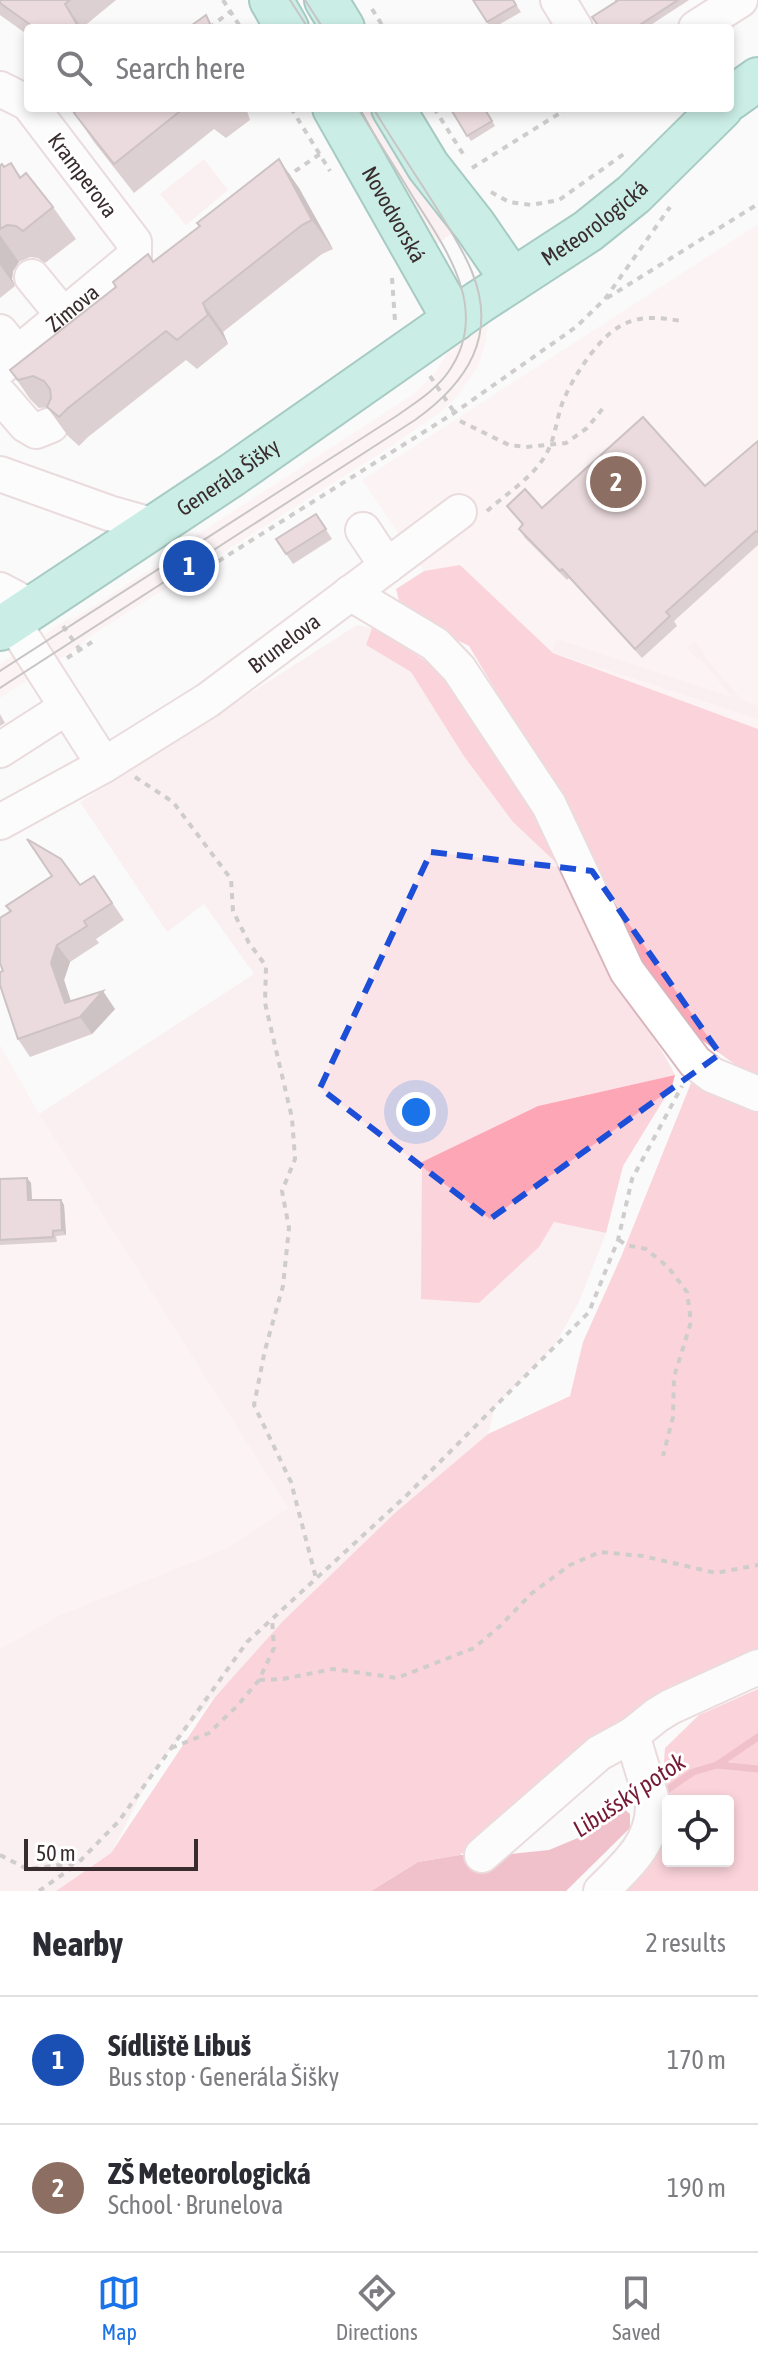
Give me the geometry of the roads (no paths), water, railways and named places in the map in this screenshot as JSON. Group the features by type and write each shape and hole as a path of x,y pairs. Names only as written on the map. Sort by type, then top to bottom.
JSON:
{"main road":[{"path":"271,0 285,24"},
{"path":"326,0 341,24"},
{"path":"734,96 758,79"},
{"name":"Novodvorská","path":"336,112 454,320"},
{"path":"395,112 428,166 512,280"},
{"name":"Meteorologická","path":"454,320 563,248 622,203 717,112"},
{"name":"Generála Šišky","path":"21,613 232,475 454,320"}],"street":[{"path":"558,0 573,24"},
{"path":"702,24 740,0"},
{"path":"0,89 24,101"},
{"name":"Kramperova","path":"35,112 134,242"},
{"name":"Zimova","path":"6,351 63,315 134,257 134,242"},
{"path":"32,277 63,315"},
{"path":"0,395 26,425 36,431 51,425"},
{"path":"0,474 155,526"},
{"name":"Brunelova","path":"0,822 104,765 208,700 387,566 470,514"},
{"path":"363,530 387,566"},
{"path":"350,593 435,644 459,669 549,805 627,971 695,1062 712,1075 758,1094"},
{"path":"21,613 67,707 104,765"},
{"path":"0,750 67,707"},
{"path":"482,1855 599,1753 632,1735 670,1707 758,1667"},
{"path":"601,1891 639,1852 650,1829 649,1791 632,1735"}],"waterway":[{"name":"Libušský potok","path":"661,1794 693,1772 717,1765 758,1737"},
{"path":"717,1765 758,1769"}],"tram line":[{"path":"290,0 305,24"},
{"path":"305,0 320,24"},
{"path":"0,671 398,415 432,390 449,371 461,348 466,325 465,303 459,281 438,238 360,112"},
{"path":"0,688 415,420 450,390 463,374 473,356 481,317 472,272 451,231 376,112"}],"place":[{"name":"ZŠ Meteorologická","path":"616,482"},
{"name":"Sídliště Libuš","path":"189,566"}]}
